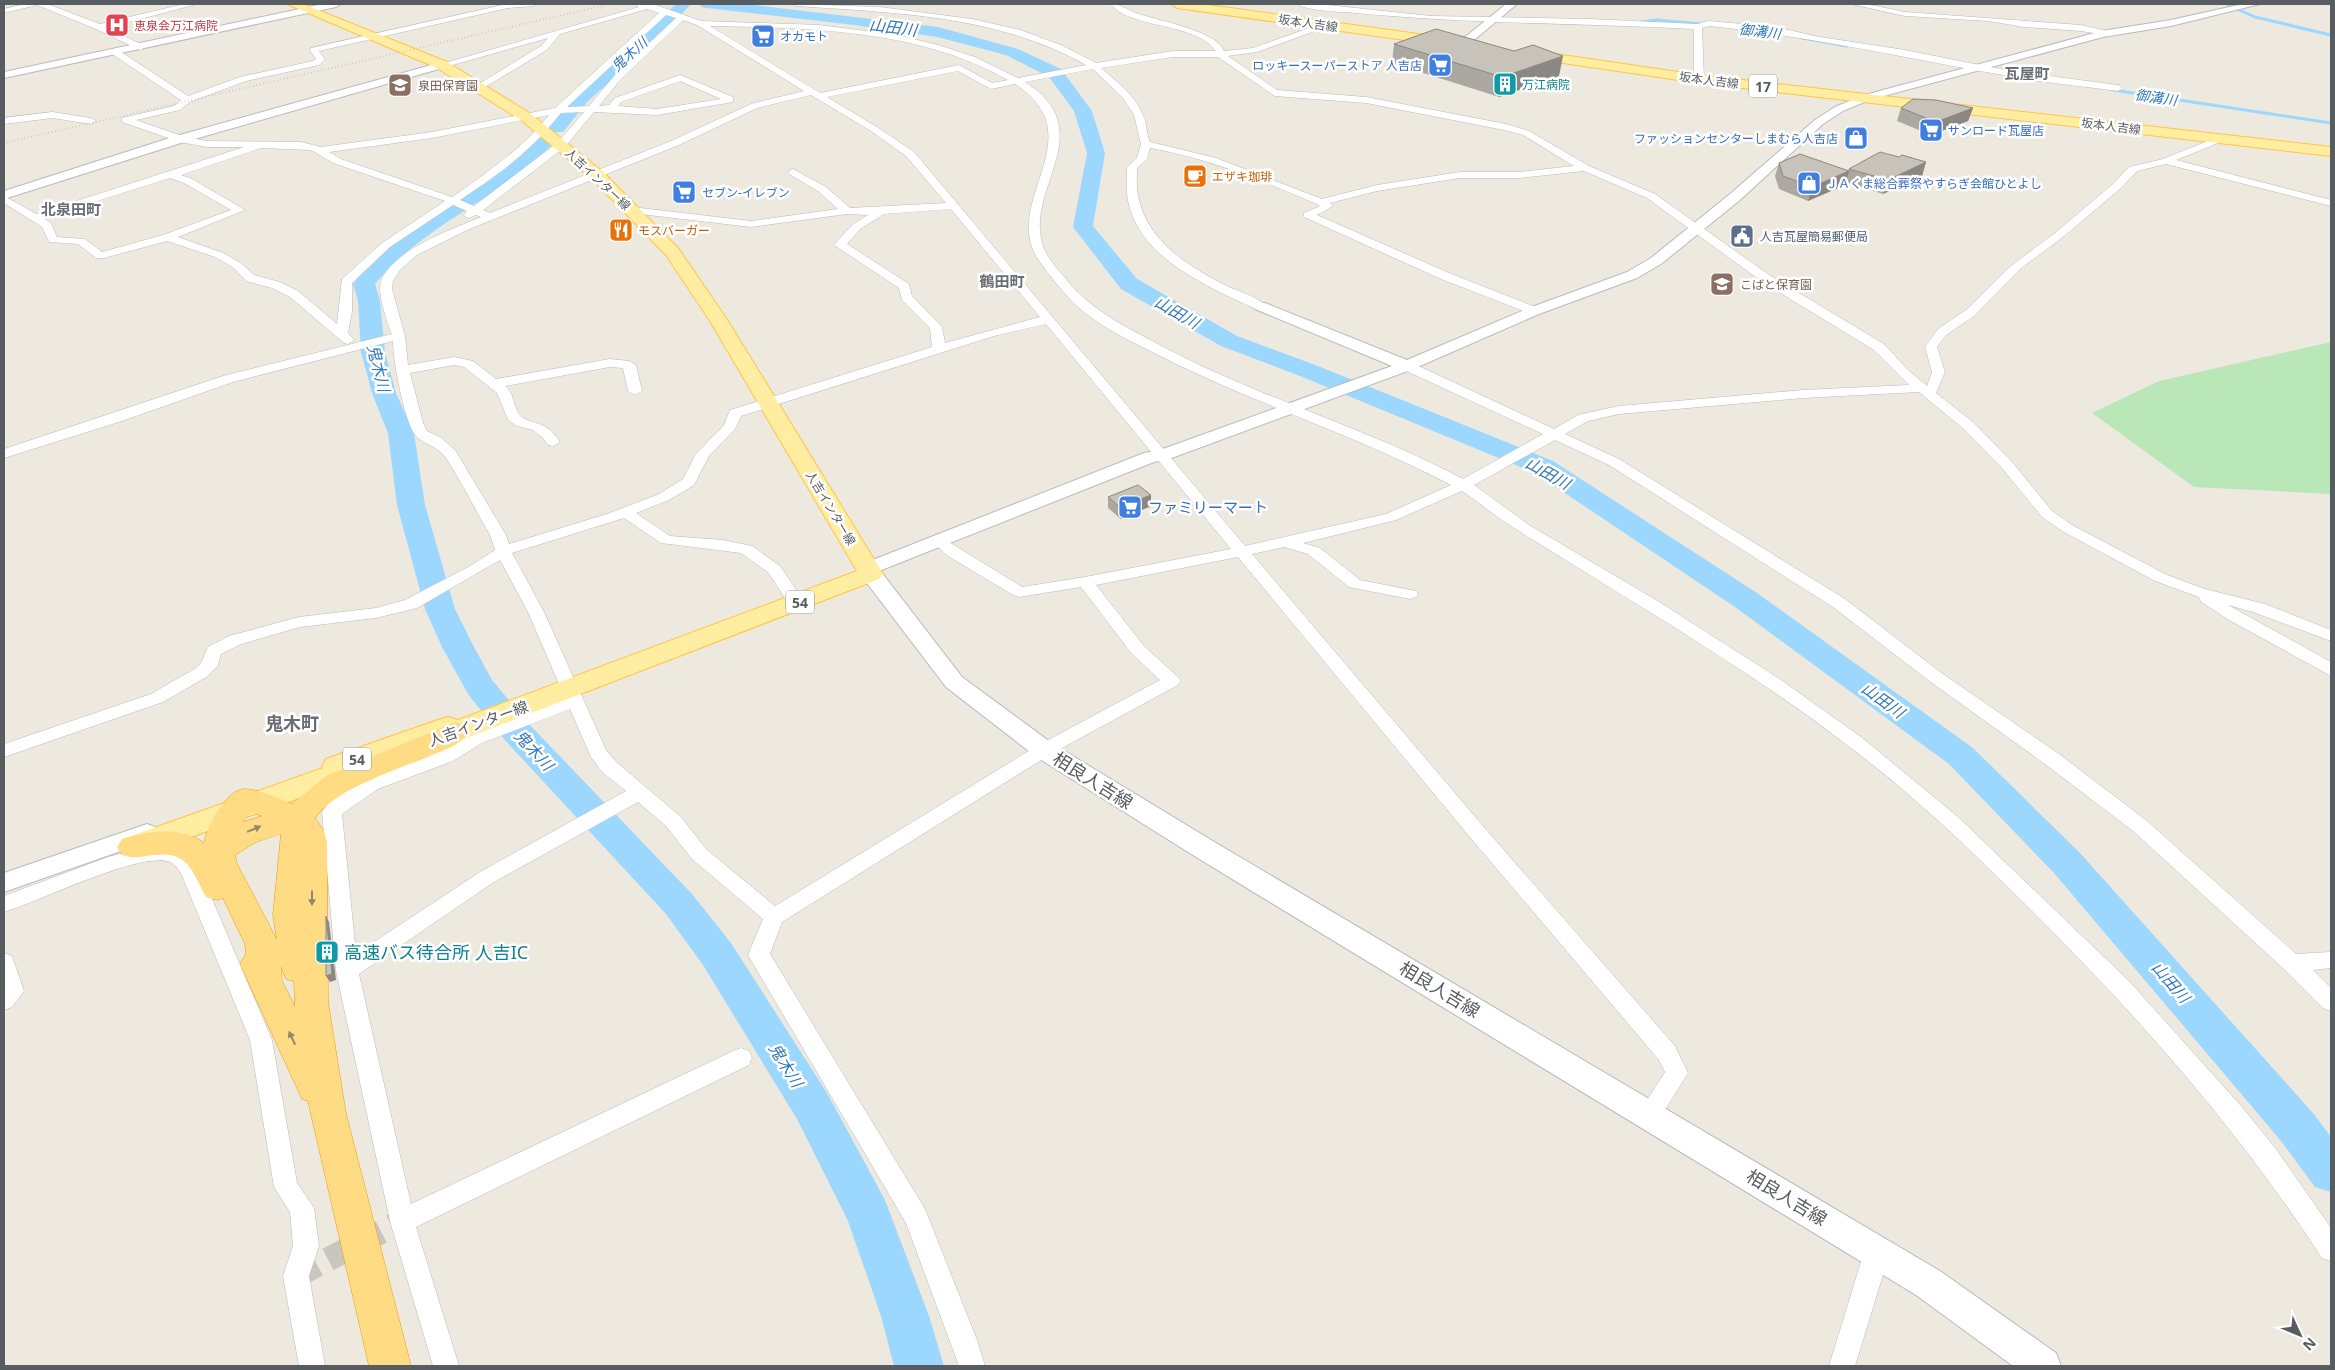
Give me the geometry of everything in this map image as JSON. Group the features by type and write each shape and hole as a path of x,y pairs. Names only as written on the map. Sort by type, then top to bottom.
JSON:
{"highway":[{"path":"390,1366 328,1114 312,1002 301,978 289,915 297,821 306,807 336,783 437,742 466,727"},
{"path":"265,980 262,944 221,864 218,852 220,836 246,804 275,808 297,821"},
{"path":"218,852 249,831 266,824 297,821"},
{"path":"132,847 165,841 184,843 194,850 204,863 265,980 328,1114"}],"main road":[{"name":"人吉インター線","path":"293,4 312,10 442,64 526,117 597,175 672,252 719,321 869,572"},
{"name":"坂本人吉線","path":"1177,4 1200,5 1323,25 1483,47"},
{"name":"坂本人吉線","path":"1512,52 1699,79 2331,152"},
{"name":"人吉インター線","path":"570,690 793,597 869,572"},
{"name":"人吉インター線","path":"132,847 246,804 518,710 869,572"},
{"name":"相良人吉線","path":"869,572 954,682 1044,750 1206,850 1650,1114 1928,1283 2043,1366"}],"street":[{"path":"4,11 34,4"},
{"path":"40,4 99,27 140,47"},
{"path":"99,27 193,4"},
{"path":"4,75 336,4"},
{"path":"490,217 419,188 337,161 319,150 301,145 207,144 180,138 125,120 177,108 187,100 200,97 242,80 316,63 321,60 314,50 507,5 534,4"},
{"path":"797,4 907,13 1000,27 1060,47 1093,67 1114,83 1132,102 1140,118 1142,138 1146,144 1142,159 1132,167 1130,181 1132,199 1140,222 1167,254 1195,276 1614,462 1839,603 1934,676 2052,759 2140,826 2292,963 2331,1002"},
{"path":"1114,4 1126,11 1174,25 1204,38 1220,49 1220,54 1275,93 1366,100 1506,127 1533,137 1585,168 1652,196 1768,280 1879,348 1924,392 1969,426 2007,465 2047,514 2067,528 2143,570 2199,592 2260,608 2331,636"},
{"path":"1301,4 1431,18 1591,21 1698,27 1708,23 1777,30 1814,39 1905,53 1974,67 2118,88"},
{"path":"1463,44 1512,4"},
{"path":"1855,4 1905,14 1989,19 2024,25 2081,28 2111,33"},
{"path":"869,572 1150,457 1162,455 1294,409 1403,367 1534,311 1632,275 1656,261 1735,197 1819,122 1839,108 1865,98 1974,67 2111,33 2171,23 2255,4"},
{"path":"342,332 346,312 346,282 386,245 456,202 499,170 543,130 558,110 652,6"},
{"path":"4,195 180,138 652,6 700,22 818,26 922,42 979,60 1017,80 1044,102 1054,128 1054,146 1034,223 1035,237 1043,256 1066,287 1095,314 1190,368 1294,409 1465,483 1517,524 1605,576 1766,679 1851,739 1914,787 1981,848 2158,1025 2225,1103 2291,1188 2331,1249"},
{"path":"438,240 439,236 561,145 617,78 682,17"},
{"path":"700,22 723,39 816,94 910,154 1049,320 1105,383 1162,455 1667,1053 1677,1073 1650,1114"},
{"path":"774,917 699,854 673,821 609,767 598,752 536,612 503,551 498,534 450,453 435,440 422,434 416,423 399,355 399,336 388,299 387,281 396,268 413,254 438,240 490,217 675,143 754,106 959,68 991,86 1172,54 1220,54 1254,50 1323,25"},
{"path":"1698,27 1699,79"},
{"path":"480,87 544,48 557,32"},
{"path":"115,52 187,100"},
{"path":"319,150 432,134 558,110 613,108 657,112 730,100 680,78 618,100 613,108"},
{"path":"4,121 52,115 91,121"},
{"path":"944,545 1019,592 1085,582 1283,543 1391,517 1465,483 1583,418 1620,410 1803,394 1924,392 1940,376 1939,366 1931,347 1942,332 1970,313 2016,267 2059,235 2117,186 2133,169 2166,161 2220,139"},
{"path":"1146,144 1169,147 1257,176 1322,202 1328,206 1308,215 1445,276 1534,311"},
{"path":"36,218 223,159 259,145"},
{"path":"2166,161 2331,203"},
{"path":"1322,202 1377,188 1460,175 1519,174 1585,168"},
{"path":"793,172 822,189 847,211"},
{"path":"4,199 47,225 54,240 81,241 100,256 168,237 240,210 188,181 170,175"},
{"path":"632,210 751,224 847,211 881,211 954,206"},
{"path":"881,211 856,227 840,246 905,287 906,297 936,328 939,349"},
{"path":"168,237 219,256 238,266 250,278 276,285 294,294 342,332 348,340 337,351"},
{"path":"4,751 157,698 202,672 209,665 214,651 235,640 298,622 376,613 411,604 476,569 503,551 625,512 664,497 689,482 703,454 730,426 735,413 990,333 1049,320"},
{"path":"4,454 114,419 228,379 399,336"},
{"path":"403,370 454,361 468,364 503,391 513,416 522,423 538,427 549,435 554,442"},
{"path":"493,384 610,362 630,365 635,391"},
{"path":"869,572 944,545 1154,462 1162,455"},
{"path":"625,512 666,540 723,545 746,550 774,569 793,597"},
{"path":"1283,543 1314,550 1355,584 1410,594"},
{"path":"972,1366 964,1340 916,1217 759,955 774,917 1044,750 1172,681 1138,650 1085,582"},
{"path":"2199,592 2224,610 2309,654 2331,670"},
{"path":"446,1366 402,1221 347,971 332,812 344,799 388,776 448,756 466,727"},
{"path":"347,971 487,877 638,793"},
{"path":"4,883 246,804"},
{"path":"4,893 132,847"},
{"path":"4,904 116,862 143,855 172,853 186,862 195,878 261,1040 286,1187 302,1208 306,1246 296,1276 312,1366"},
{"path":"2292,963 2331,960"},
{"path":"4,962 13,991 4,1001"},
{"path":"402,1221 741,1058"},
{"path":"1842,1366 1877,1252"}],"green space":[{"path":"2331,342 2331,494 2194,487 2092,413 2159,381"}],"building":[{"path":"1436,29 1514,51 1533,45 1563,56 1502,77 1394,44"},
{"path":"1913,99 1936,100 1973,108 1936,122 1901,108"},
{"path":"1880,152 1899,157 1902,155 1926,162 1888,180 1849,169"},
{"path":"1800,154 1849,171 1812,187 1783,176 1779,163"},
{"path":"1138,485 1151,495 1120,507 1108,497"},
{"path":"326,916 332,974 326,976"}],"waterway":[{"name":"鬼木川","path":"557,128 582,97 654,34 684,4"},
{"name":"山田川","path":"707,4 854,20 938,32 1012,52 1055,73 1083,111 1096,153 1083,227 1129,284 1229,341 1309,371 1544,467 1746,600 1961,756 2067,863 2297,1127 2331,1172"},
{"name":"御溝川","path":"1317,4 1333,6"},
{"path":"2226,4 2255,17 2331,35"},
{"name":"御溝川","path":"1641,22 1657,20 1701,24"},
{"name":"御溝川","path":"1802,38 1847,46"},
{"name":"御溝川","path":"2113,90 2331,123"},
{"name":"鬼木川","path":"543,143 496,181 408,240 392,253 364,284 369,301 373,352 384,393 401,433 411,505 440,609 479,686 490,697 515,730 679,904 717,954 812,1106 869,1215 905,1316 919,1366"}],"tunnel":[{"path":"296,1276 402,1221"}],"railway":[{"path":"4,143 611,4"}],"place":[{"name":"恵泉会万江病院","path":"117,25"},
{"name":"オカモト","path":"763,36"},
{"name":"ロッキースーパーストア 人吉店","path":"1440,65"},
{"name":"万江病院","path":"1505,84"},
{"name":"泉田保育園","path":"400,85"},
{"name":"サンロード瓦屋店","path":"1931,130"},
{"name":"ファッションセンターしまむら人吉店","path":"1856,138"},
{"name":"エザキ珈琲","path":"1195,176"},
{"name":"ＪＡくま総合葬祭やすらぎ会館ひとよし","path":"1809,183"},
{"name":"セブン-イレブン","path":"684,192"},
{"name":"モスバーガー","path":"621,230"},
{"name":"人吉瓦屋簡易郵便局","path":"1742,236"},
{"name":"こばと保育園","path":"1722,284"},
{"name":"ファミリーマート","path":"1130,507"},
{"name":"高速バス待合所 人吉IC","path":"327,952"}],"district":[{"name":"瓦屋町","path":"2027,73"},
{"name":"北泉田町","path":"71,209"},
{"name":"鶴田町","path":"1002,281"},
{"name":"鬼木町","path":"292,723"}]}
